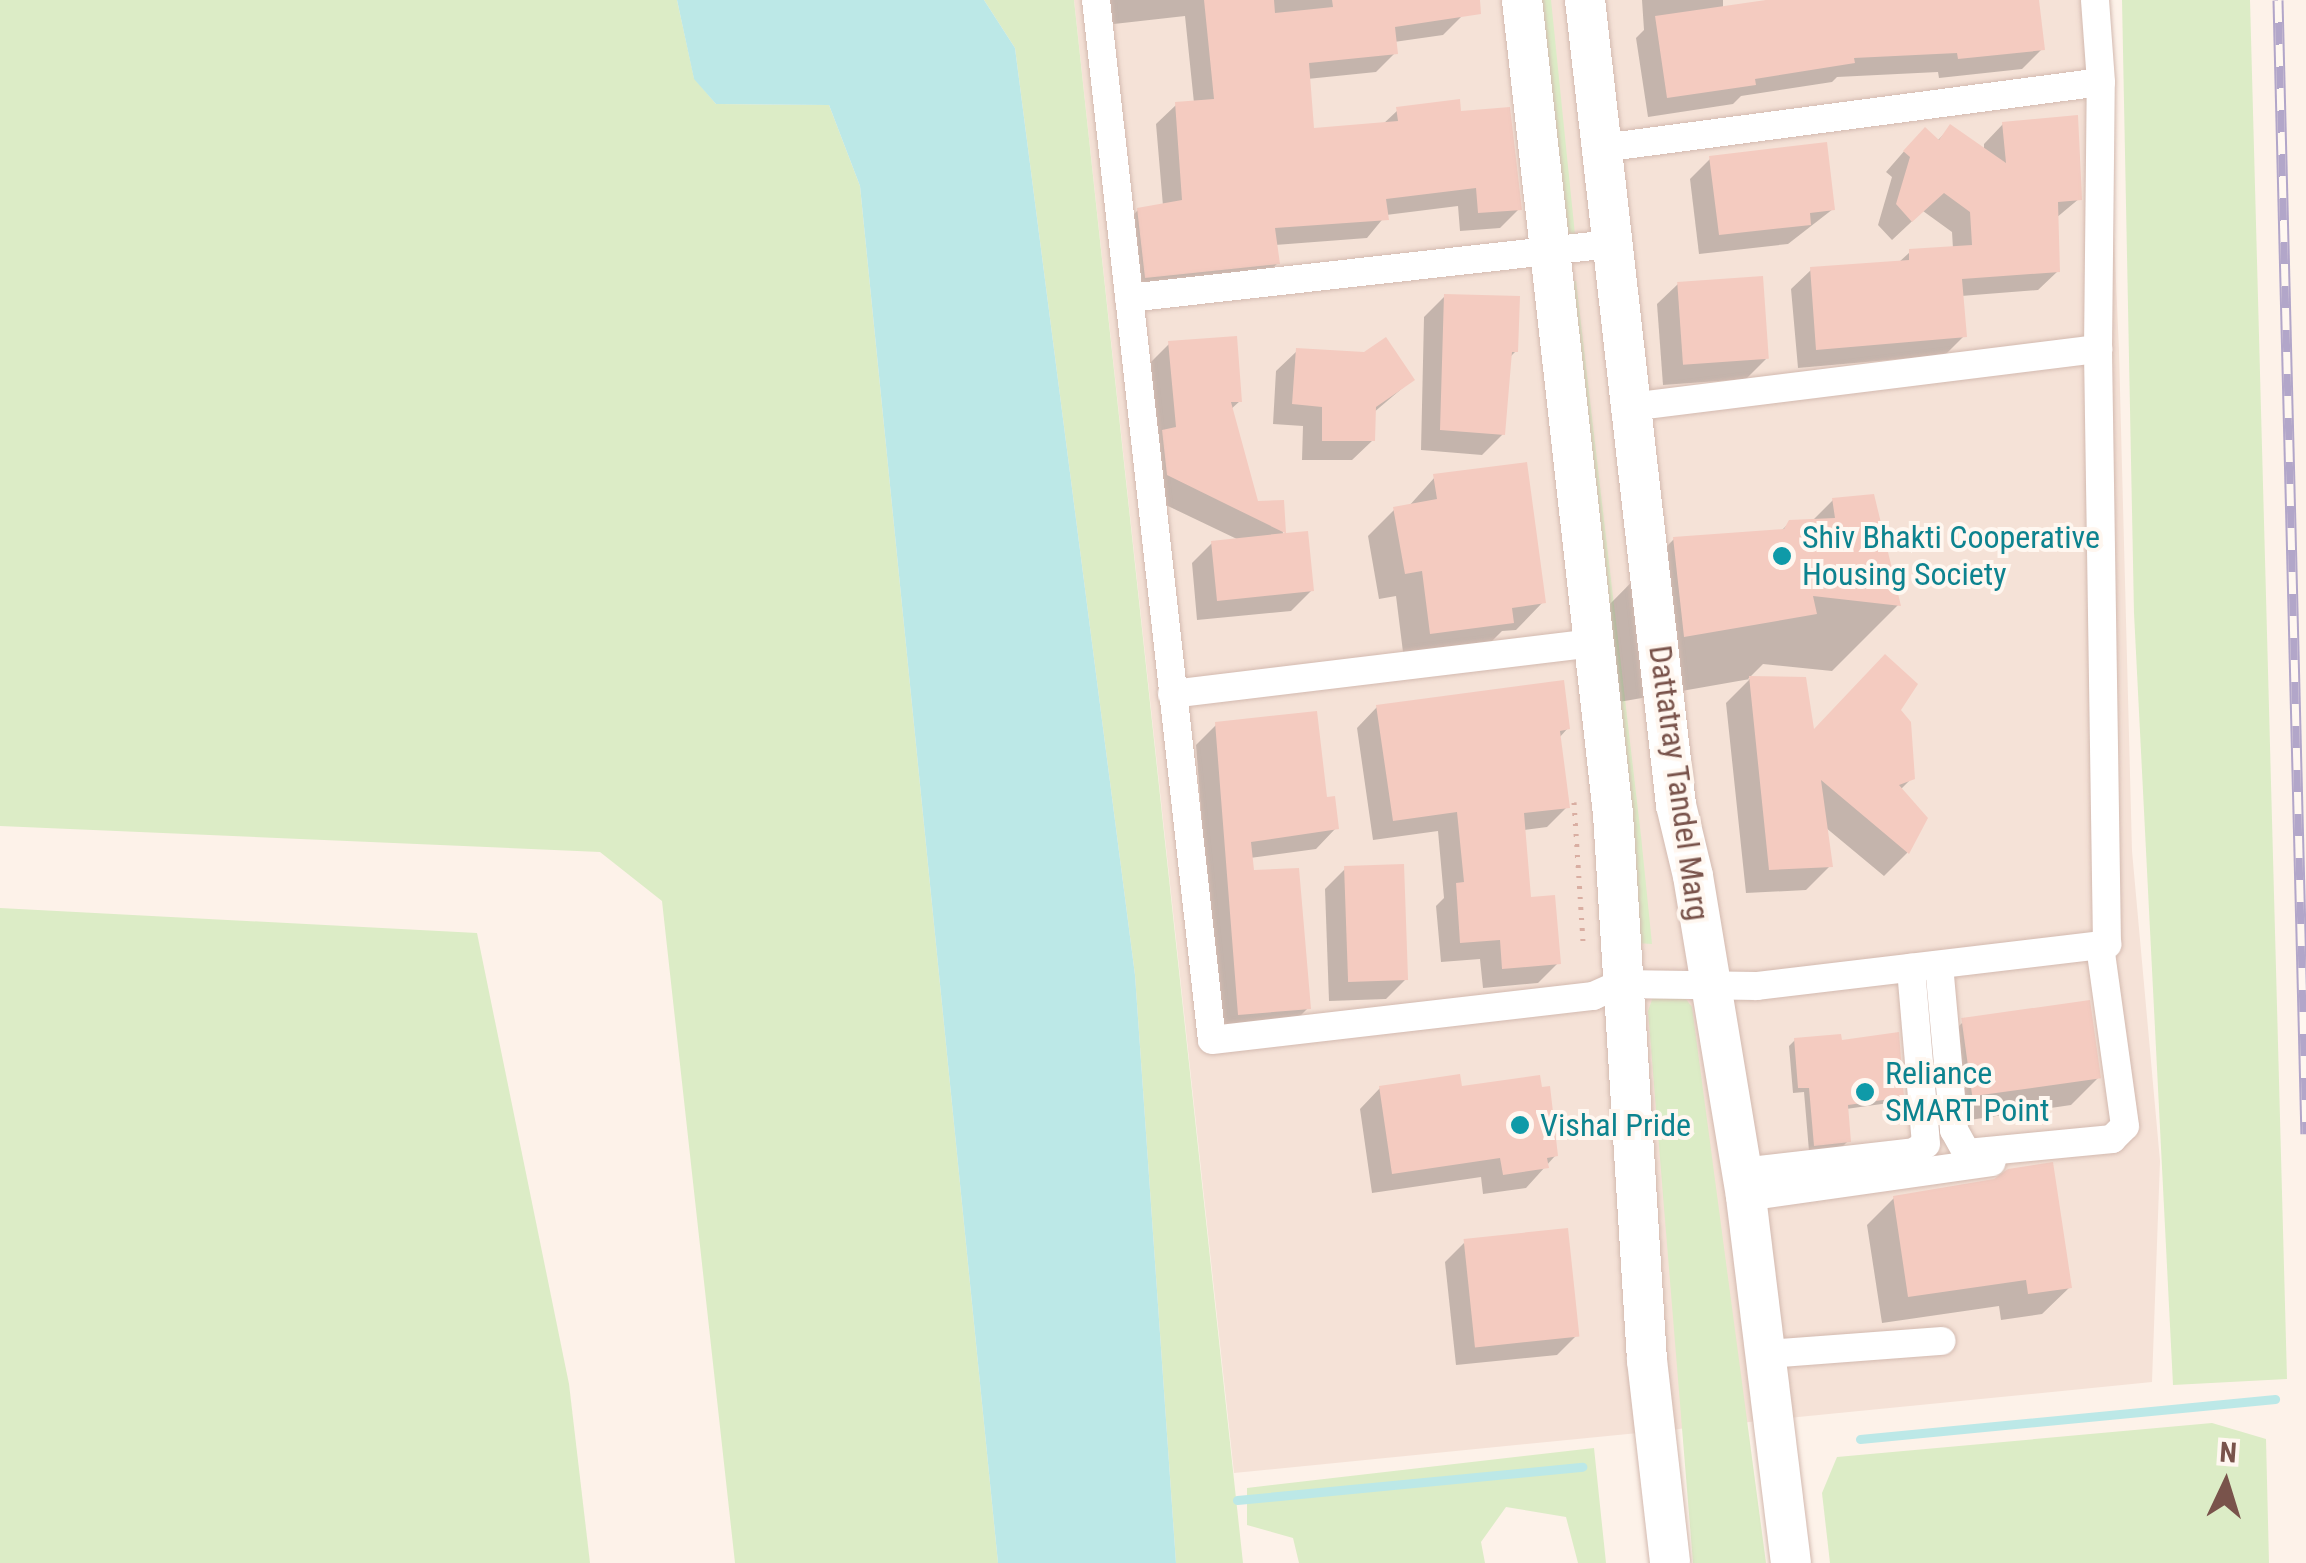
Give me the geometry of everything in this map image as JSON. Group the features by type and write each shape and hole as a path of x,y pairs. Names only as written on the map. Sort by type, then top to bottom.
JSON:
{"main road":[{"name":"Dattatray Tandel Marg","path":"1522,0 1614,814 1620,984 1647,1360 1670,1563"},
{"name":"Dattatray Tandel Marg","path":"1585,0 1676,805 1744,1185 1791,1563"}],"street":[{"path":"1096,0 1212,1040 1593,996 1620,984 1758,986 2106,944 2098,349 2101,82 2095,0"},
{"path":"1602,148 2101,82"},
{"path":"1129,298 1613,244"},
{"path":"1631,407 2098,349"},
{"path":"1172,694 1594,643"},
{"path":"1939,965 1954,1130 1967,1153 2112,1139 2125,1126 2100,945"},
{"path":"1744,1185 1914,1152 1926,1144 1910,968"},
{"path":"1744,1185 2004,1160"},
{"path":"1768,1354 1942,1341"}],"shaded area":[{"path":"1074,0 2104,0 2119,351 2132,851 2160,1161 2152,1382 1234,1473"}],"green space":[{"path":"0,0 677,0 694,78 716,104 829,105 860,186 998,1563 735,1563 662,901 600,852 0,826"},
{"path":"984,0 1074,0 1243,1563 1176,1563 1135,975 1015,48"},
{"path":"1531,0 1551,0 1575,235 1559,234"},
{"path":"2122,0 2250,0 2287,1379 2173,1385 2134,613"},
{"path":"1576,281 1652,944 1637,943 1565,284"},
{"path":"0,908 477,933 569,1384 590,1563 0,1563"},
{"path":"1679,990 1692,1007 1766,1563 1693,1563 1648,1011 1654,994"},
{"path":"2212,1423 2266,1439 2269,1563 1830,1563 1822,1493 1837,1457"},
{"path":"1594,1448 1606,1563 1578,1563 1566,1517 1506,1507 1481,1542 1485,1563 1299,1563 1293,1538 1247,1525 1247,1488"}],"water":[{"path":"677,0 984,0 1015,48 1135,975 1176,1563 998,1563 860,186 829,105 716,104 694,79"}],"building":[{"path":"1204,0 1274,0 1275,13 1333,7 1332,0 1480,0 1481,14 1395,27 1398,54 1309,63 1314,128 1398,121 1396,107 1460,99 1461,111 1510,107 1522,210 1478,213 1476,188 1386,199 1389,220 1275,228 1280,264 1145,278 1137,208 1182,200 1175,102 1214,99"},
{"path":"1766,0 2039,0 2045,50 1958,59 1957,53 1854,58 1855,63 1755,79 1756,85 1667,98 1655,16"},
{"path":"2078,115 2082,200 2058,202 2060,272 1962,279 1967,337 1816,350 1810,267 1909,260 1909,249 1972,245 1970,212 1944,193 1912,222 1896,204 1910,157 1903,151 1925,127 1939,140 1950,124 2006,163 2002,122"},
{"path":"1827,142 1835,210 1810,213 1811,225 1719,235 1709,156"},
{"path":"1763,276 1769,359 1683,365 1677,282"},
{"path":"1444,294 1520,296 1518,352 1512,352 1505,435 1440,430"},
{"path":"1237,336 1242,402 1231,402 1258,501 1284,500 1286,533 1308,531 1314,591 1217,601 1211,541 1285,533 1167,475 1162,430 1176,427 1168,341"},
{"path":"1386,337 1415,380 1376,407 1375,441 1322,441 1322,407 1292,404 1296,348 1364,352"},
{"path":"1527,462 1546,603 1512,608 1514,623 1430,634 1422,571 1405,574 1393,507 1437,499 1433,474"},
{"name":"Shiv Bhakti Cooperative Housing Society","path":"1874,494 1901,606 1813,596 1817,614 1684,637 1673,537 1784,529 1789,520 1835,518 1832,498"},
{"path":"1885,654 1918,684 1901,710 1911,722 1915,779 1899,785 1928,818 1909,854 1821,780 1833,867 1769,870 1749,676 1806,677 1814,729"},
{"path":"1564,680 1570,729 1560,731 1570,808 1524,813 1531,897 1555,895 1561,964 1502,969 1500,940 1460,943 1456,883 1464,882 1457,812 1393,821 1376,705"},
{"path":"1317,711 1327,797 1335,796 1339,829 1251,842 1254,870 1299,868 1311,1009 1238,1015 1215,722"},
{"path":"1404,864 1408,980 1348,982 1344,866"},
{"path":"2090,1000 2101,1078 1972,1096 1961,1018"},
{"name":"Reliance SMART Point","path":"1899,1032 1904,1097 1848,1105 1851,1142 1814,1146 1809,1088 1798,1088 1794,1038 1841,1034 1842,1040"},
{"path":"1460,1074 1462,1086 1540,1075 1542,1087 1550,1086 1558,1156 1547,1158 1549,1168 1503,1175 1500,1158 1392,1174 1379,1086"},
{"path":"2053,1162 2072,1288 2028,1294 2026,1280 1908,1297 1893,1196 1994,1179 2008,1169"},
{"path":"1568,1228 1579,1336 1475,1347 1464,1239"}],"waterway":[{"path":"1860,1439 2275,1399"},
{"path":"1237,1500 1582,1467"}],"railway":[{"path":"2278,0 2306,1134"}],"place":[{"name":"Shiv Bhakti Cooperative Housing Society","path":"1782,556"},
{"name":"Reliance SMART Point","path":"1865,1092"},
{"name":"Vishal Pride","path":"1520,1125"}]}
